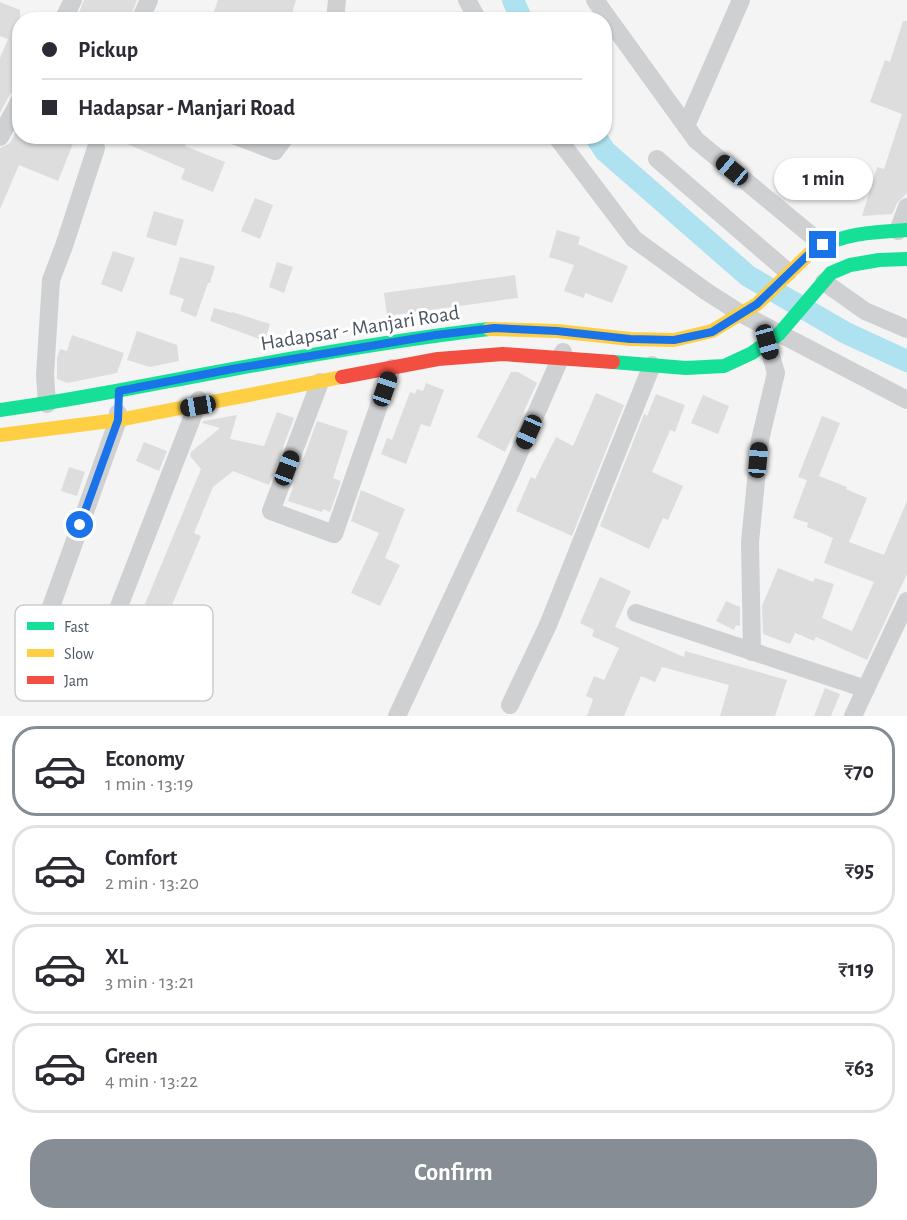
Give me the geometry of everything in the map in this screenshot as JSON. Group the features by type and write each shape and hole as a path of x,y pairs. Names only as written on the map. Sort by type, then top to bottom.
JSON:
{"main road":[{"path":"788,272 812,251 832,240 861,233 902,230"},
{"path":"818,289 831,273 850,264 907,259"},
{"name":"Hadapsar - Manjari Road","path":"0,410 47,404 436,335 494,328 568,332 630,339 674,340 712,332 757,304 788,272"},
{"name":"Hadapsar - Manjari Road","path":"0,435 118,420 198,406 438,358 503,354 686,368 724,366 752,354 779,333 818,289"}],"street":[{"path":"686,126 741,0"},
{"path":"612,24 696,140 823,245"},
{"path":"0,137 12,115"},
{"path":"257,144 275,151 280,144"},
{"path":"562,144 634,239 740,313 907,400"},
{"path":"47,404 45,375 51,280 96,148"},
{"path":"657,159 788,272"},
{"path":"902,230 907,207"},
{"path":"818,289 907,329"},
{"path":"397,716 562,358 568,332"},
{"path":"752,652 750,542 760,440 776,373 779,333"},
{"path":"510,705 548,625 652,365"},
{"path":"320,382 271,511 334,534 392,368"},
{"path":"120,605 198,406 205,375"},
{"path":"52,605 118,420 119,391"},
{"path":"853,716 901,628 907,601"},
{"path":"636,613 866,689"}],"building":[{"path":"84,0 137,0 132,12 79,12"},
{"path":"218,0 296,0 292,12 214,12"},
{"path":"0,2 20,12 12,12 12,93 0,113 0,58 8,39 0,36"},
{"path":"903,21 907,21 907,193 897,203 892,214 862,216 877,167 884,169 902,114 870,102 885,60 890,62"},
{"path":"12,139 12,144 73,144 58,181 19,165 0,209 0,148"},
{"path":"127,144 186,144 185,146 225,162 213,192 181,179 185,169"},
{"path":"255,198 273,205 260,239 241,231"},
{"path":"154,211 184,220 176,246 146,237"},
{"path":"557,230 580,237 578,244 628,266 612,303 585,293 584,298 564,291 574,265 549,257"},
{"path":"113,251 135,258 122,292 101,284"},
{"path":"180,257 215,266 196,317 180,311 184,299 169,294"},
{"path":"277,262 293,267 284,293 269,287"},
{"path":"515,275 518,298 387,316 384,293"},
{"path":"214,308 270,324 265,341 210,321"},
{"path":"137,331 177,345 179,361 150,367 127,360"},
{"path":"72,335 124,353 117,373 67,383 57,379 57,358 60,349 67,351"},
{"path":"511,372 518,372 537,383 505,452 477,437"},
{"path":"426,383 444,390 430,427 421,424 406,464 381,454 387,438 392,440 410,392 415,394 417,389 423,391"},
{"path":"596,393 624,405 572,536 516,511 531,477 535,479 556,437 573,446"},
{"path":"656,394 685,405 675,432 670,430 652,472 683,486 668,520 663,518 649,549 600,526 644,414 647,416"},
{"path":"703,395 729,406 718,434 691,423"},
{"path":"277,412 294,418 269,485 233,471 213,487 194,533 201,536 172,605 145,605 201,469 190,456 191,452 220,428 202,423 203,421 237,415 230,439 264,446"},
{"path":"822,416 840,423 819,476 867,498 849,542 884,555 907,501 907,574 867,660 816,637 814,641 791,631 795,633 790,644 763,634 762,606 778,568 813,582 815,578 834,584 822,618 852,631 874,582 824,563 833,538 807,527 808,523 793,518 807,480 798,477"},
{"path":"317,421 348,431 333,478 341,481 330,512 323,509 322,512 288,501"},
{"path":"144,442 167,451 159,471 136,461"},
{"path":"69,467 85,472 77,496 61,491"},
{"path":"361,490 405,509 385,558 400,565 380,606 351,593 379,533 351,521"},
{"path":"600,577 631,591 615,627 684,657 685,651 787,680 775,716 720,716 729,685 662,667 655,682 641,676 624,716 587,716 593,699 586,696 594,676 604,680 619,648 592,636 594,630 580,623"},
{"path":"726,601 740,607 740,626 736,625 734,630 716,621"},
{"path":"825,688 840,694 831,716 814,716"}],"waterway":[{"path":"513,0 518,12"},
{"path":"600,144 605,151 748,276 846,333 907,361"}],"traffic: fast":[{"path":"813,250 848,237 907,230"},
{"path":"613,362 686,368 724,366 752,353 779,334 831,273 850,265 879,260 907,259"},
{"path":"0,410 86,397 326,353 489,329"}],"traffic: slow":[{"path":"489,329 557,331 630,339 674,340 712,331 757,304 813,250"},
{"path":"0,435 118,420 342,377"}],"traffic: jam":[{"path":"342,377 438,359 503,354 613,362"}],"route":[{"path":"80,525 118,420 119,391 232,369 436,335 494,328 557,331 630,339 674,340 712,332 757,304 788,272 812,251 823,245"}]}
